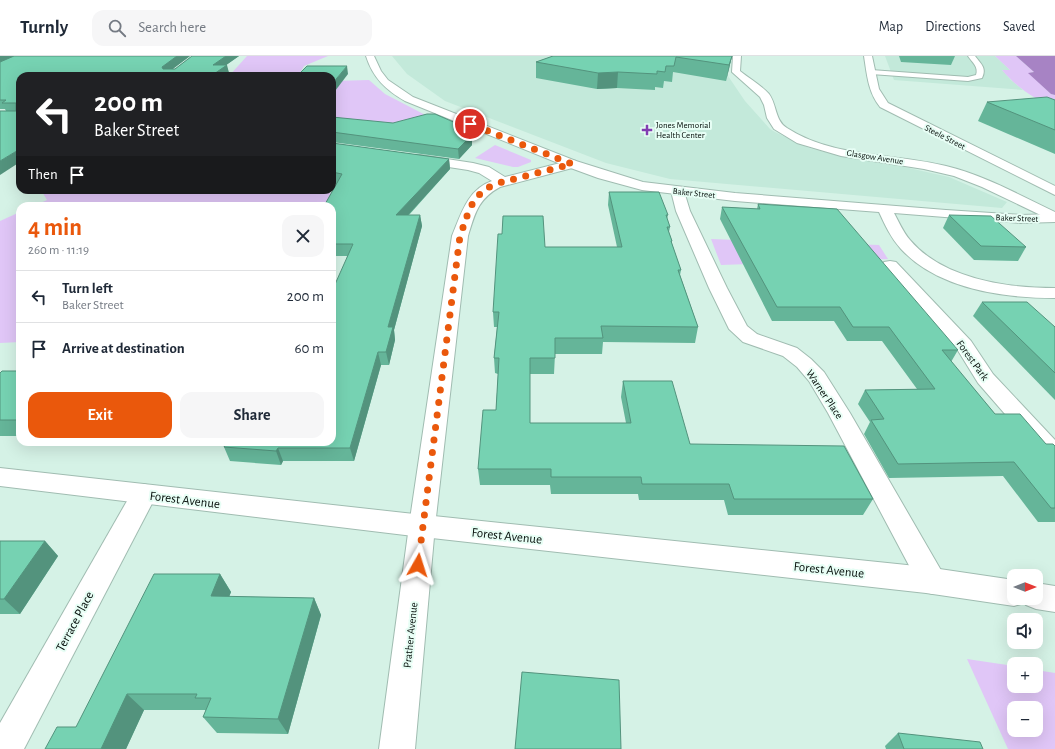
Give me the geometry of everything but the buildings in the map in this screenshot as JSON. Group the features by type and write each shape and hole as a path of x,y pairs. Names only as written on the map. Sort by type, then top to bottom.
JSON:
{"street":[{"name":"Baker Street","path":"370,56 374,70 388,85 409,99 572,164 642,186 678,191 1014,219 1055,218"},
{"name":"Glasgow Avenue","path":"737,56 736,72 763,93 768,99 771,118 775,124 793,136 818,146 851,154 946,170 979,182 1055,218"},
{"name":"Steele Street","path":"868,56 878,100 884,105 1055,191"},
{"path":"410,158 469,166 484,170 504,182"},
{"name":"Prather Avenue","path":"397,749 422,526 460,236 476,197 483,189 572,164"},
{"name":"Warner Place","path":"678,191 683,211 735,323 743,333 750,338 790,352 804,363 817,377 839,413 932,580"},
{"path":"884,208 907,246 923,259 948,274 965,281 1020,293 1055,294"},
{"name":"Forest Park","path":"890,266 964,346 972,356 985,378 1055,455"},
{"name":"Forest Avenue","path":"0,477 422,526 932,580 1007,592"},
{"name":"Terrace Place","path":"5,749 144,494"},
{"path":"1043,597 1055,599"}],"lane":[{"path":"871,72 974,78 979,76 981,71 980,67 971,56"}],"shaded area":[{"path":"247,56 328,56 304,66 300,72 233,72"},
{"name":"Jones Memorial Health Center","path":"392,56 728,56 728,76 745,101 770,129 775,132 809,148 849,158 891,164 949,177 1007,202 1002,208 670,179 606,163 445,101 407,74"},
{"path":"885,56 995,56 1010,70 1002,70 1023,90 894,80"},
{"path":"995,56 1016,56 1034,72 1029,73 1051,94 1055,95 1055,108 1033,97 1013,82 1002,70 1010,70"},
{"path":"1016,56 1055,56 1055,95 1051,94 1028,73 1034,72"},
{"path":"369,80 385,94 437,121 402,127 336,122 336,81"},
{"path":"495,145 531,160 531,162 518,167 513,167 475,158"},
{"path":"43,194 339,194 334,202 43,202 47,200"},
{"path":"16,214 16,342 0,343 0,221"},
{"path":"711,239 879,245 888,259 721,265"},
{"path":"967,659 1007,665 1007,693 1043,693 1043,671 1055,673 1055,749 1008,749"}],"place":[{"name":"Jones Memorial Health Center","path":"647,130"}],"route":[{"path":"418,565 423,516 460,236 471,207 476,197 483,189 495,184 572,164 470,124"}]}
